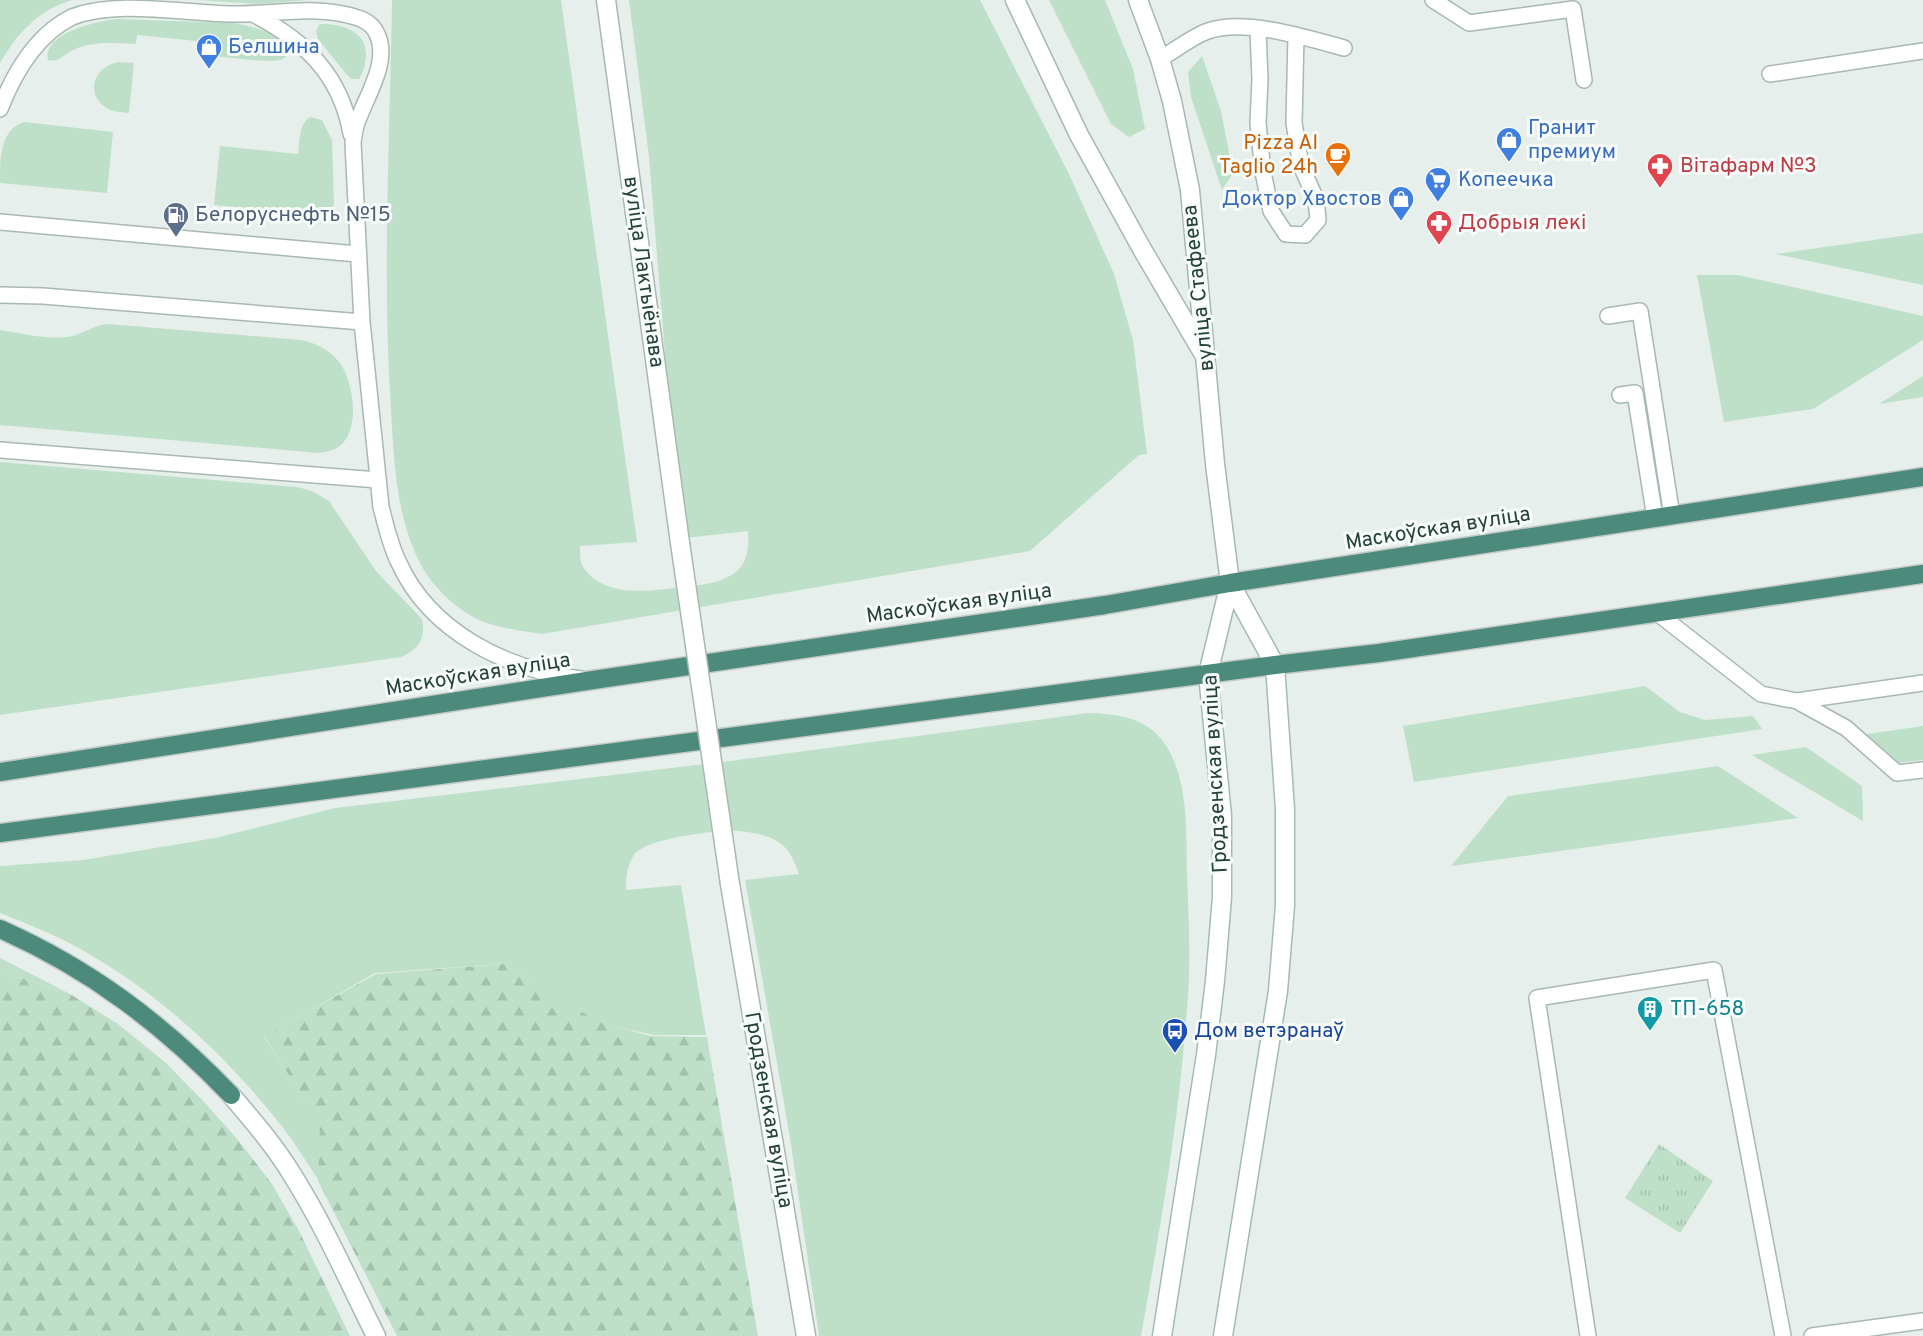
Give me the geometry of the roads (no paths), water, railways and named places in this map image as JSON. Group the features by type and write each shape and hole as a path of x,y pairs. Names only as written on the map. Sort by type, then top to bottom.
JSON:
{"highway":[{"name":"Маскоўская вуліца","path":"0,772 593,680 1094,607 1230,583 1923,477"},
{"path":"0,833 1378,653 1923,573"},
{"path":"0,929 73,966 121,997 197,1059 231,1095"}],"street":[{"name":"вуліца Лактыёнава","path":"606,0 729,884"},
{"path":"1015,0 1080,135 1142,249 1207,359"},
{"name":"вуліца Стафеева","path":"1138,0 1172,101 1190,190 1215,464 1230,583"},
{"path":"1223,1336 1273,1024 1285,905 1285,809 1275,665 1230,583"},
{"name":"Гродзенская вуліца","path":"1162,1336 1206,1055 1215,981 1222,897 1222,816 1208,674 1230,583"},
{"name":"Гродзенская вуліца","path":"729,884 806,1336"},
{"path":"231,1095 264,1134 292,1173 316,1215 376,1336"}],"lane":[{"path":"1433,0 1469,23 1574,9 1584,80"},
{"path":"0,108 25,60 46,36 71,18 101,8 122,7 252,14 301,10 326,12 354,17 372,25 380,42 379,62 356,123 353,142"},
{"path":"252,14 293,37 314,56 329,75 349,118 353,142 362,322 381,507 388,536 399,564 414,589 431,609 483,650 538,671 593,680"},
{"path":"1160,60 1207,31 1232,26 1296,35 1344,48"},
{"path":"1258,30 1260,79 1258,123 1263,172 1271,211 1286,234 1305,235 1318,220 1316,199 1301,166 1294,123 1296,35"},
{"path":"1770,74 1923,51"},
{"path":"0,222 357,254"},
{"path":"0,295 43,296 362,322"},
{"path":"1608,316 1640,311 1664,517"},
{"path":"1620,395 1635,393 1664,517"},
{"path":"0,450 378,480"},
{"path":"1656,612 1761,694 1797,701 1846,728 1898,773 1923,770"},
{"path":"1797,701 1923,683"},
{"path":"1588,1336 1537,998 1714,970 1783,1336"},
{"path":"1812,1336 1923,1321"},
{"path":"1223,1336 1228,1336"}],"place":[{"name":"Белшина","path":"209,70"},
{"name":"Гранит премиум","path":"1509,163"},
{"name":"Pizza Al Taglio 24h","path":"1338,178"},
{"name":"Вітафарм №3","path":"1660,189"},
{"name":"Копеечка","path":"1438,203"},
{"name":"Доктор Хвостов","path":"1401,222"},
{"name":"Белоруснефть №15","path":"176,238"},
{"name":"Добрыя лекі","path":"1439,246"},
{"name":"ТП-658","path":"1650,1032"},
{"name":"Дом ветэранаў","path":"1175,1054"}]}
